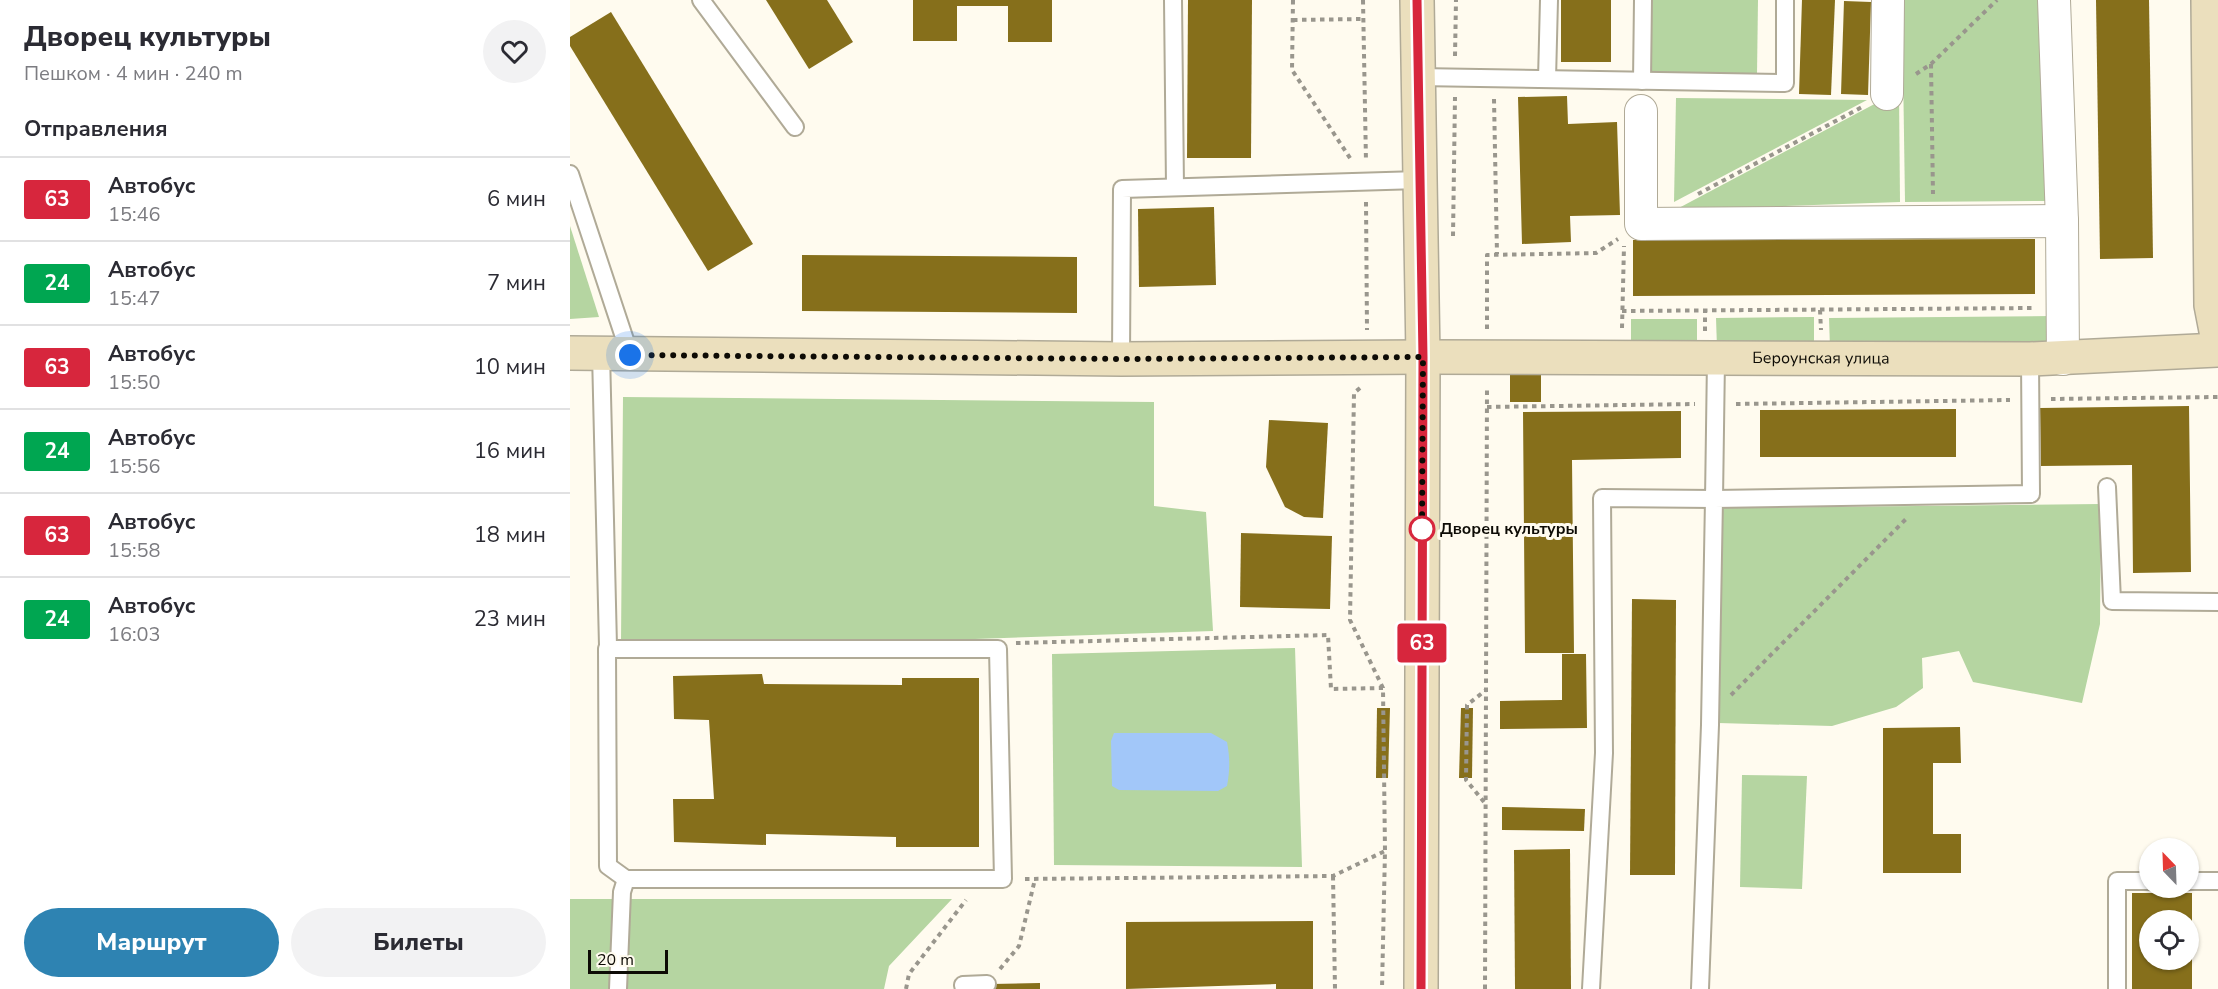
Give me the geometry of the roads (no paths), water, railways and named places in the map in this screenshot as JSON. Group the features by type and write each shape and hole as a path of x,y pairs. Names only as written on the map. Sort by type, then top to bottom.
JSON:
{"main road":[{"path":"1417,0 1423,357 1421,989"},
{"path":"2208,0 2211,305 2218,341"},
{"name":"Бероунская улица","path":"600,354 1121,359 1423,357 2030,360 2218,350"}],"street":[{"path":"1887,94 1888,0"},
{"path":"2054,0 2062,221 2063,358"},
{"path":"1642,96 1641,224 2062,221"}],"lane":[{"path":"701,0 795,127"},
{"path":"1173,0 1175,187"},
{"path":"1547,79 1549,0"},
{"path":"1642,96 1643,0"},
{"path":"1418,77 1547,79 1642,96 1785,83 1785,0"},
{"path":"570,174 600,354 607,649 608,866 626,879 1003,879 998,649 607,649"},
{"path":"1121,359 1122,189 1419,180"},
{"path":"1700,989 1710,716 1716,358"},
{"path":"1591,989 1604,753 1602,498 1714,499 2031,494 2030,360"},
{"path":"2107,487 2112,600 2218,602"},
{"path":"618,989 622,892 626,879"},
{"path":"2117,989 2117,881 2139,881"},
{"path":"2199,881 2218,881"},
{"path":"964,989 963,985 987,984"}],"water":[{"path":"1114,733 1211,733 1227,742 1229,775 1227,786 1218,791 1119,790 1112,786 1111,741"}],"place":[{"name":"Дворец культуры","path":"1422,529"}]}
